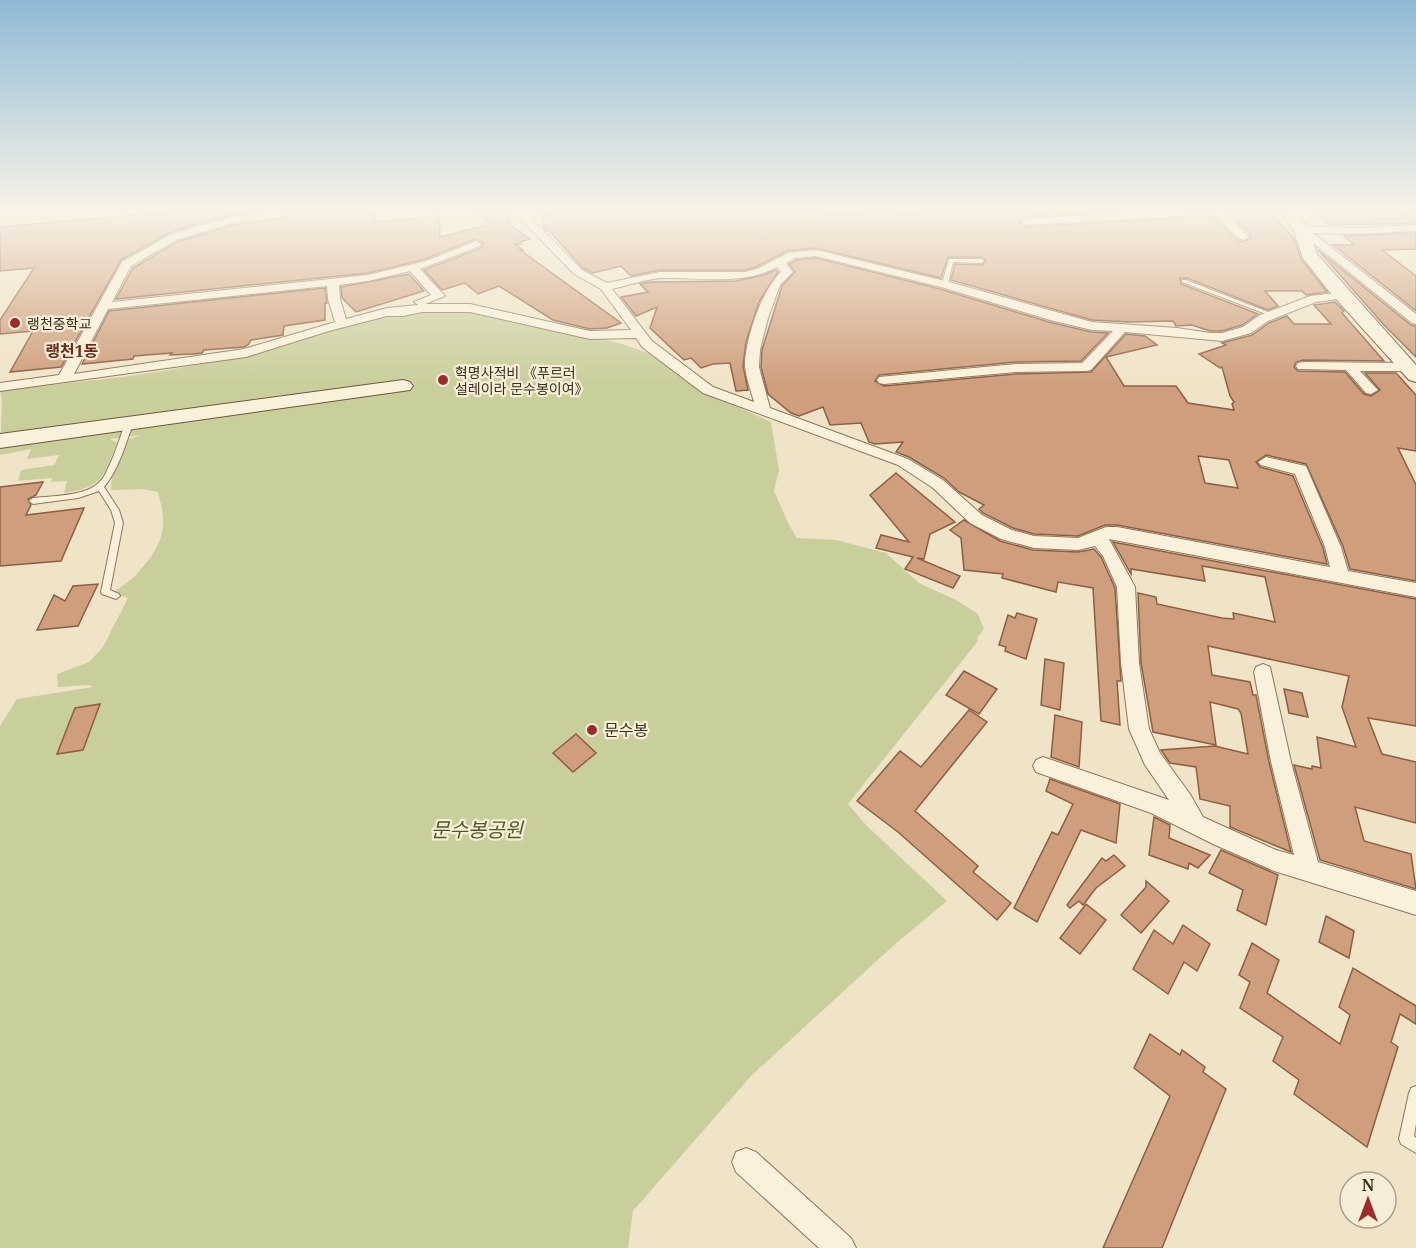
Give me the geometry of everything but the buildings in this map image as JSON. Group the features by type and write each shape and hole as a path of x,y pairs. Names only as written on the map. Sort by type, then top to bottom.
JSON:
{"street":[{"path":"64,379 124,268"},
{"path":"104,306 333,283 368,278 407,268"},
{"path":"0,387 246,353 440,296 413,268"},
{"path":"574,268 605,287 647,344 708,390 903,462 929,477 976,519 1007,535 1034,542 1077,544 1087,543 1097,536 1117,533 1416,590"},
{"path":"605,287 660,275 745,275 766,268"},
{"path":"763,409 752,368 754,350 775,284 787,272 784,268"},
{"path":"879,268 945,284 1092,326 1222,337 1247,330 1264,318 1287,308 1314,299 1341,295"},
{"path":"1320,268 1341,295 1412,371"},
{"path":"1353,268 1416,320"},
{"path":"333,283 334,299 342,324"},
{"path":"387,312 442,307 471,308 590,335 638,334"},
{"path":"884,380 1016,368 1086,368 1090,361 1118,335 1121,328"},
{"path":"1303,366 1349,366 1412,371"},
{"path":"1349,366 1371,390"},
{"path":"0,441 403,386"},
{"path":"1266,462 1301,470 1333,547 1341,576"},
{"path":"1097,536 1110,553 1126,587 1130,663 1139,729 1152,759 1182,801 1195,824"},
{"path":"1263,672 1281,762 1309,869"},
{"path":"1043,766 1157,805 1274,860 1416,903"},
{"path":"746,1162 841,1248"}],"lane":[{"path":"945,284 949,268"},
{"path":"1184,281 1273,315"},
{"path":"33,501 91,494 101,488 111,476 129,424"},
{"path":"101,488 119,519 106,575 105,592 116,596"},
{"path":"1416,1093 1406,1139 1416,1146"}],"green space":[{"name":"문수봉공원","path":"443,305 616,342 648,353 702,391 771,422 779,470 774,491 797,538 836,540 886,553 919,583 956,600 978,614 984,629 977,638 978,641 848,804 867,826 947,901 893,946 751,1076 633,1211 628,1248 0,1248 0,726 17,699 93,687 89,685 58,687 57,674 89,662 103,647 128,598 113,593 135,576 152,556 161,537 163,517 158,492 142,489 111,490 112,473 128,440 140,435 110,439 117,443 105,472 95,483 87,487 64,493 67,481 51,482 52,478 18,481 21,470 54,465 59,455 27,459 31,449 0,455 2,400 0,391 130,376 198,365 281,346 358,322"}],"place":[{"name":"랭천중학교","path":"15,323"},
{"name":"혁명사적비 《푸르러 설레이라 문수봉이여》","path":"443,380"},
{"name":"문수봉","path":"592,730"}],"district":[{"name":"랭천1동","path":"72,351"}]}
